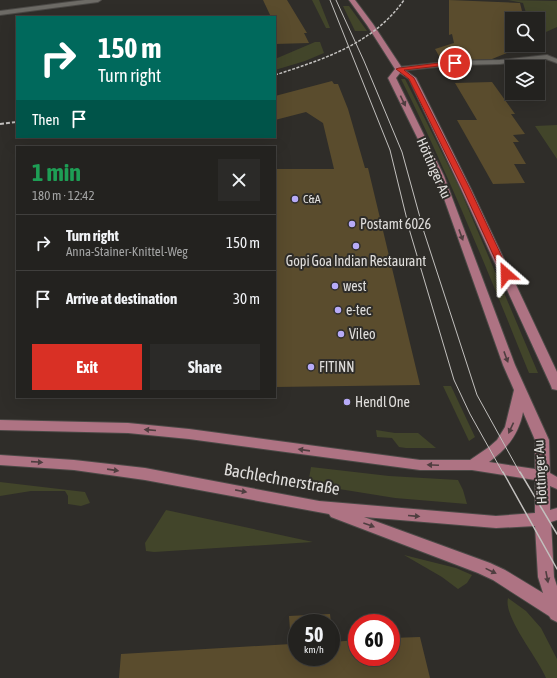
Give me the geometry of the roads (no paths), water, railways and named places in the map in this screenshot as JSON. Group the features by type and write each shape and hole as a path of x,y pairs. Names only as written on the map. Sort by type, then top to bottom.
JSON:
{"main road":[{"path":"352,0 370,24 399,69"},
{"name":"Höttinger Au","path":"556,612 546,577 549,516 542,476 542,440 519,390 440,176 392,78 399,69 412,78 466,189 557,386"},
{"path":"472,465 491,455 498,449 510,431 516,416 519,390"},
{"name":"Bachlechnerstraße","path":"0,426 128,428 189,434 420,465 472,465 511,470 542,476 557,483"},
{"name":"Bachlechnerstraße","path":"0,460 74,465 145,474 320,507 480,522 504,522 549,516"},
{"path":"320,507 484,568 499,575 556,612"}],"street":[{"path":"0,13 98,0"},
{"path":"399,69 455,63 500,62 526,58 547,57 557,60"}],"tram line":[{"path":"330,0 390,150 410,232 454,380 470,414 503,473"},
{"path":"336,0 364,61 402,152 424,232 477,395 520,473"},
{"path":"503,472 557,569"},
{"path":"520,472 557,534"}],"railway":[{"path":"276,75 329,56 362,39 378,28 392,15 404,0"},
{"path":"0,124 16,122"}],"place":[{"name":"C&A","path":"295,199"},
{"name":"Postamt 6026","path":"352,224"},
{"name":"Gopi Goa Indian Restaurant","path":"356,246"},
{"name":"west","path":"335,286"},
{"name":"e-tec","path":"338,310"},
{"name":"Vileo","path":"341,334"},
{"name":"FITINN","path":"311,367"},
{"name":"Hendl One","path":"347,402"}]}
